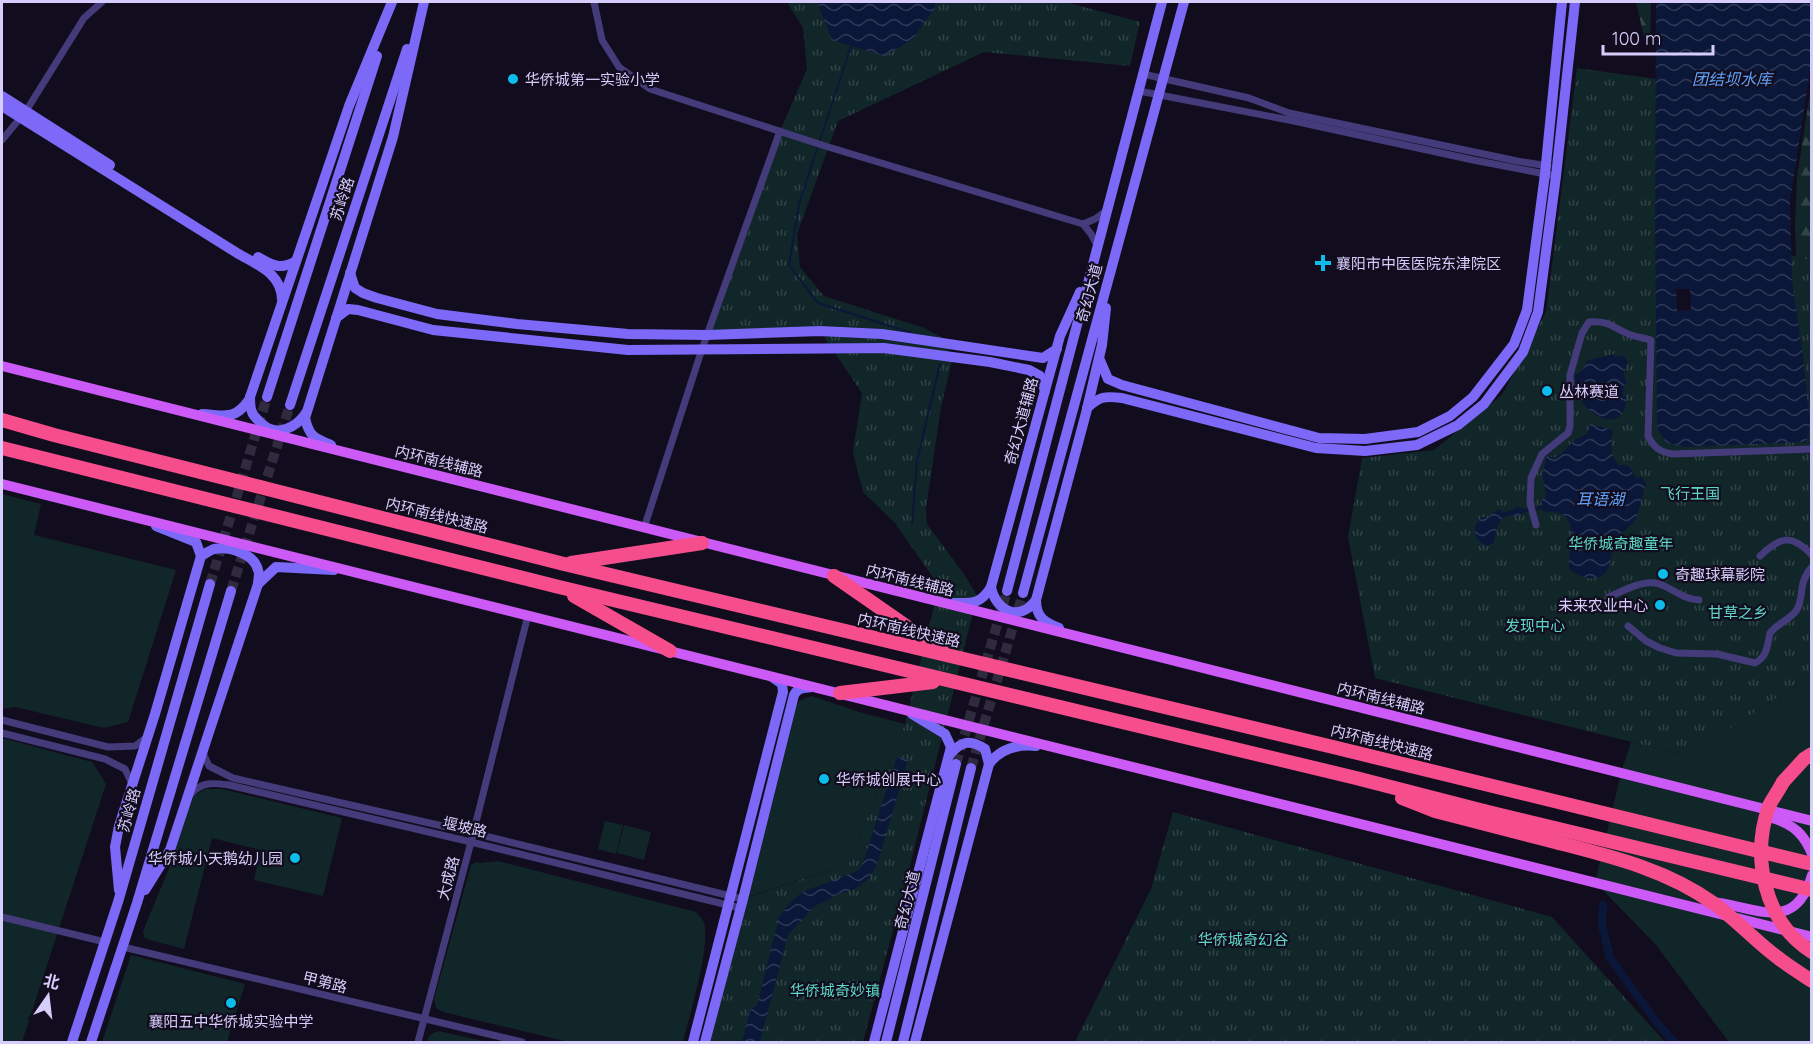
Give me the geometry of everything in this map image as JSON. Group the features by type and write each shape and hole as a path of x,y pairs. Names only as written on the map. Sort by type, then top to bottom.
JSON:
{"highway":[{"name":"内环南线快速路","path":"2,420 564,564 1322,744 1812,864"},
{"path":"2,448 944,681 1356,778 1484,812 1812,890"},
{"path":"564,564 702,543"},
{"path":"834,576 948,656"},
{"path":"560,587 670,651"},
{"path":"840,693 944,681"},
{"path":"1812,754 1804,759 1783,782 1770,805 1763,827 1761,860 1765,890 1780,922 1801,946 1812,952"},
{"path":"1356,778 1435,811 1623,859 1656,871 1688,887 1714,904 1777,957 1812,981"}],"main road":[{"name":"内环南线辅路","path":"2,366 1812,821"},
{"path":"2,484 1812,937"},
{"path":"1685,789 1713,804 1783,821 1803,835 1812,854"},
{"path":"1652,897 1725,903 1762,913 1782,912 1798,902 1807,892 1812,875"}],"street":[{"path":"2,140 24,115 84,18 102,2"},
{"path":"186,413 233,415 242,410 250,398 350,106 393,2"},
{"name":"苏岭路","path":"267,397 393,2"},
{"path":"382,463 314,439 305,418 393,137 423,2"},
{"name":"苏岭路","path":"290,405 423,2"},
{"path":"594,2 602,40 619,67 650,89 825,146 1083,224 1098,247"},
{"name":"奇幻大道","path":"1007,591 1162,2"},
{"name":"奇幻大道","path":"1023,593 1184,2"},
{"path":"1087,408 1097,398 1107,396 1122,398 1316,448 1365,451 1417,445 1458,425 1484,404 1523,352 1538,312 1551,171 1562,2"},
{"path":"1099,358 1108,379 1122,385 1319,438 1365,439 1418,432 1450,416 1473,397 1514,344 1527,310 1551,171 1575,2"},
{"path":"1143,74 1249,98 1289,113 1551,171"},
{"path":"1139,91 1551,171"},
{"path":"2,96 24,115 227,247 269,271 278,279 282,302"},
{"path":"2,106 24,115 265,262 278,267 287,267 296,261"},
{"path":"644,528 702,349 780,131"},
{"path":"1083,224 1107,210"},
{"name":"奇幻大道辅路","path":"991,588 1060,336 1092,268"},
{"path":"350,273 355,288 363,293 437,314 516,324 628,334 707,335 820,331 882,334 1043,358 1057,349"},
{"path":"991,588 993,598 1000,608 1008,611 1020,612 1030,608 1036,600 1102,345 1109,275"},
{"path":"336,318 348,309 358,310 433,330 628,350 884,348 990,362 1029,370 1040,376 1045,391"},
{"path":"1536,525 1530,503 1531,478 1542,454 1568,433 1570,375 1582,333 1589,322 1609,323 1629,335 1651,340 1648,436 1653,447 1673,454 1812,449"},
{"path":"250,398 252,414 265,426 275,430 291,429 307,412"},
{"path":"118,902 120,891 115,847 119,826 201,556 195,542 136,518"},
{"path":"1760,556 1773,543 1782,539 1792,540 1802,545 1812,555"},
{"path":"137,903 171,850 258,584 259,570 253,561 241,552 226,548 212,549 201,556"},
{"path":"258,584 276,567 346,570"},
{"path":"1628,626 1646,641 1676,653 1717,654 1755,663 1766,653 1770,633 1795,613 1800,600 1803,579 1812,567"},
{"path":"1607,601 1610,597 1643,584 1657,583 1683,597 1699,600"},
{"name":"苏岭路","path":"72,1042 118,902 210,584"},
{"path":"943,603 975,603 986,596 991,588"},
{"path":"91,1042 137,903 231,591"},
{"path":"1036,600 1038,615 1045,623 1084,639"},
{"name":"大成路","path":"418,1042 528,615"},
{"path":"693,1042 783,692 782,684 769,676"},
{"path":"705,1042 794,695 800,688 813,687"},
{"path":"874,1042 951,747 945,734 902,708"},
{"path":"2,720 108,747 135,746 147,737"},
{"path":"2,733 105,759 125,769 132,784"},
{"path":"950,755 958,745 969,742 977,743 985,748 990,764"},
{"path":"915,1042 990,764 1007,748 1025,745 1068,750"},
{"name":"堰坡路","path":"203,753 209,766 232,778 473,833 741,904"},
{"name":"奇幻大道","path":"886,1042 957,764"},
{"name":"奇幻大道","path":"903,1042 971,768"},
{"name":"堰坡路","path":"187,798 197,786 214,783 230,785 729,901"},
{"path":"2,917 105,942"},
{"name":"甲第路","path":"123,947 522,1042"},
{"path":"887,990 905,966"},
{"path":"920,972 925,1000"}],"green space":[{"name":"华侨城奇妙镇","path":"787,2 1065,2 1140,22 1130,66 984,52 838,121 797,234 800,267 824,296 924,328 946,340 952,361 941,407 926,508 927,524 966,577 977,596 906,882 863,1042 705,1042 743,899 849,863 905,724 939,586 895,523 863,492 853,452 862,393 820,331 707,335 780,131 807,69 803,28"},
{"path":"1636,2 1651,2 1650,46 1646,45"},
{"name":"华侨城奇趣童年","path":"1577,68 1656,79 1656,222 1811,260 1811,675 1688,756 1375,678 1348,537 1362,458 1434,450 1502,395 1546,312"},
{"path":"1811,86 1811,359 1797,283 1795,224 1797,177"},
{"path":"2,494 41,504 34,535 176,570 128,722 104,728 15,707 2,709"},
{"path":"1811,675 1811,1042 1729,1042 1656,945 1595,882 1621,773 1631,742 1688,756"},
{"path":"811,696 905,724 849,863 747,897 795,707 799,701"},
{"path":"2,738 92,762 106,784 22,1042 2,1042"},
{"path":"205,789 222,789 342,818 323,896 254,880 261,850 212,838 184,949 150,940 144,937 143,931 170,866 190,805 194,796"},
{"name":"华侨城奇幻谷","path":"1173,812 1552,917 1665,1042 1075,1042 1151,889"},
{"path":"605,821 623,825 616,854 598,849"},
{"path":"624,825 651,832 644,860 617,853"},
{"path":"498,861 696,912 704,923 705,947 683,1042 569,1042 443,1012 436,1008 434,999 471,865 475,862"},
{"path":"131,955 245,984 227,1042 102,1042"},
{"path":"439,1031 488,1042 427,1042 430,1036"}],"water":[{"path":"817,2 934,2 935,8 912,40 884,56 832,40"},
{"name":"团结坝水库","path":"1656,2 1811,2 1811,64 1790,202 1792,280 1810,426 1806,442 1688,447 1666,443 1657,428"},
{"path":"1614,354 1615,357 1623,355 1628,361 1624,374 1627,385 1624,385 1623,396 1626,396 1624,409 1619,417 1610,420 1600,418 1582,402 1575,376 1588,360"},
{"name":"耳语湖","path":"1590,424 1613,430 1612,449 1616,461 1619,465 1627,465 1637,478 1642,477 1646,483 1635,520 1615,541 1610,563 1603,575 1586,578 1569,569 1571,530 1564,516 1556,512 1544,512 1543,509 1523,513 1520,516 1506,517 1499,522 1493,544 1486,546 1482,543 1475,533 1476,525 1481,517 1489,517 1496,510 1503,510 1500,513 1517,507 1526,509 1542,505 1541,500 1546,495 1542,474 1547,455 1554,458 1562,453 1575,439 1588,432"},
{"path":"897,757 908,759 878,862 868,880 853,890 838,894 813,908 788,935 760,1042 742,1042 750,1010 757,1005 779,917 802,892 860,869"}],"pier":[{"path":"1676,289 1690,289 1691,310 1677,311"}],"waterway":[{"path":"851,46 799,204 789,265 818,303 912,333"},
{"path":"912,524 917,461 940,364"},
{"path":"1603,905 1602,925 1610,958 1658,1024 1674,1042"}],"tunnel":[{"path":"210,584 267,397"},
{"path":"231,591 290,405"},
{"path":"956,764 1007,591"},
{"path":"971,768 1023,593"}],"place":[{"name":"华侨城第一实验小学","path":"513,79"},
{"name":"襄阳市中医医院东津院区","path":"1323,263"},
{"name":"丛林赛道","path":"1547,391"},
{"name":"奇趣球幕影院","path":"1663,574"},
{"name":"未来农业中心","path":"1660,605"},
{"name":"华侨城创展中心","path":"824,779"},
{"name":"华侨城小天鹅幼儿园","path":"295,858"},
{"name":"襄阳五中华侨城实验中学","path":"231,1003"}],"park label":[{"name":"飞行王国","path":"1690,493"},
{"name":"甘草之乡","path":"1738,612"},
{"name":"发现中心","path":"1535,625"}]}
